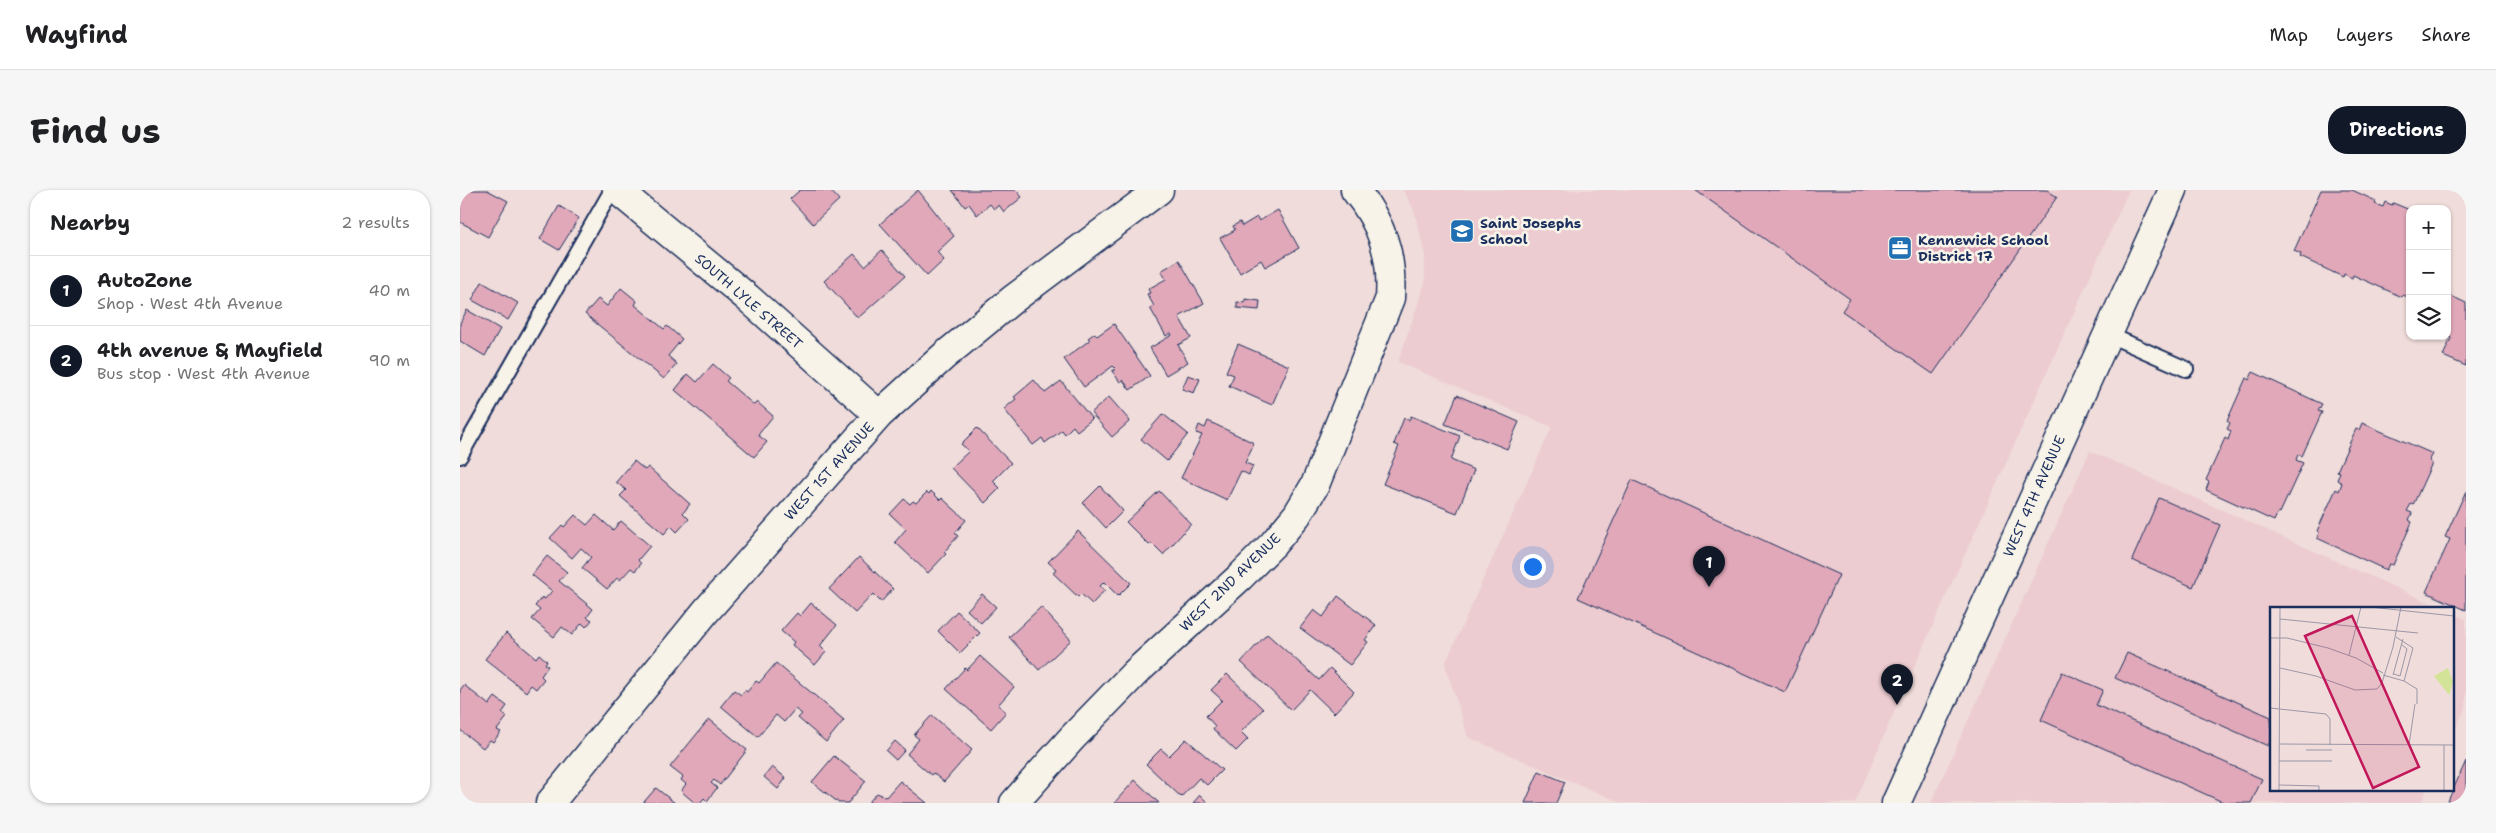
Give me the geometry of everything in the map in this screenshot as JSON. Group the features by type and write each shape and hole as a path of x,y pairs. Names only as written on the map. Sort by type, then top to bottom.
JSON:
{"street":[{"name":"SOUTH LYLE STREET","path":"617,190 748,298 879,415"},
{"name":"WEST 1ST AVENUE","path":"550,803 706,611 879,415 944,356 1012,300 1159,190"},
{"name":"WEST 2ND AVENUE","path":"1014,803 1072,738 1128,680 1273,544 1296,515 1315,485 1390,298 1390,268 1382,231 1367,205 1355,190"},
{"name":"WEST 4TH AVENUE","path":"1896,803 2107,334 2167,192"}],"lane":[{"path":"460,456 612,190"},
{"path":"2107,334 2186,369"}],"shaded area":[{"path":"1403,190 2129,190 1897,705 1855,803 1622,803 1468,737 1445,664 1552,427 1398,362 1425,283 1425,255 1414,210"},
{"path":"2090,451 2439,607 2270,607 2270,790 2427,790 2421,803 1931,803"},
{"path":"2454,614 2466,619 2466,707 2454,732"}],"building":[{"path":"460,190 487,190 508,201 488,237 460,222"},
{"path":"800,190 830,190 839,200 813,224 790,199"},
{"path":"918,190 954,236 937,252 944,260 927,276 880,224"},
{"path":"952,190 1016,190 1022,197 1004,212 999,205 994,209 990,204 977,215 969,204 965,207"},
{"name":"Kennewick School District 17","path":"1695,190 2047,190 2057,197 1933,374 1842,311 1850,299"},
{"path":"2321,190 2352,190 2376,201 2375,204 2383,207 2385,202 2392,205 2393,203 2406,208 2406,296 2403,295 2402,297 2353,275 2352,278 2344,274 2343,277 2300,257 2301,254 2294,251"},
{"path":"559,206 579,218 559,250 540,239"},
{"path":"1278,210 1299,248 1265,267 1261,260 1240,273 1220,238 1235,230 1233,226 1240,222 1242,226 1257,217 1259,221"},
{"path":"882,250 905,276 858,318 824,281 854,254 865,266"},
{"path":"1179,260 1204,303 1179,317 1191,338 1178,345 1188,362 1166,375 1150,348 1172,335 1171,333 1166,336 1150,308 1154,306 1147,294 1150,293 1148,289 1166,279 1161,271"},
{"path":"482,282 518,303 508,320 472,300"},
{"path":"621,288 637,301 635,305 664,329 667,326 682,339 668,356 677,364 664,379 585,314 598,299 607,306"},
{"path":"2451,296 2466,303 2466,366 2443,356 2451,340"},
{"path":"1245,299 1260,301 1259,310 1237,308 1237,302 1245,303"},
{"path":"467,310 500,329 485,356 460,341 460,323"},
{"path":"1114,324 1150,376 1130,390 1123,380 1120,382 1112,371 1116,369 1113,366 1084,387 1064,359 1090,340 1088,338 1095,333 1097,336"},
{"path":"1238,344 1289,366 1272,405 1229,386 1234,375 1226,372"},
{"path":"713,364 729,378 726,381 754,405 757,402 773,416 758,435 767,442 754,457 675,390 688,374 697,382"},
{"path":"2253,372 2322,404 2318,411 2322,412 2302,456 2298,454 2296,460 2303,463 2280,513 2278,512 2274,521 2206,490 2209,482 2206,480 2225,438 2228,440 2231,431 2227,429 2230,423 2227,421 2246,378 2249,380"},
{"path":"1188,375 1200,379 1194,393 1182,389"},
{"path":"1034,380 1045,393 1061,381 1092,419 1077,431 1073,426 1065,434 1062,430 1045,443 1042,438 1033,445 1004,409 1016,399 1014,397"},
{"path":"1457,395 1519,422 1507,449 1445,424"},
{"path":"1109,397 1130,421 1112,437 1091,413"},
{"path":"1163,414 1188,434 1167,461 1141,439"},
{"path":"1411,416 1460,436 1451,460 1474,470 1457,513 1383,484 1399,446 1394,444 1404,418 1409,420"},
{"path":"1208,421 1254,443 1245,463 1253,466 1249,475 1241,471 1227,500 1181,478 1202,435 1196,433 1199,425 1205,428"},
{"path":"2362,423 2433,454 2429,461 2432,463 2413,505 2411,504 2407,511 2412,513 2409,520 2412,522 2393,565 2389,564 2386,570 2317,538 2319,532 2317,531 2336,489 2339,491 2342,483 2337,480 2340,472 2337,471 2356,429 2359,430"},
{"path":"977,428 1011,463 993,481 1000,488 985,503 951,468 969,451 961,444"},
{"path":"634,461 645,470 648,467 690,504 683,513 689,519 677,532 671,526 664,534 620,496 626,490 616,482"},
{"path":"1632,480 1839,575 1785,692 1578,598"},
{"path":"1100,486 1123,511 1106,528 1083,503"},
{"path":"931,491 940,500 942,498 966,520 955,533 958,536 944,552 946,554 928,573 895,542 906,529 890,514 904,499 910,504 913,501 916,503 927,492 929,494"},
{"path":"1159,491 1191,524 1163,555 1151,543 1149,545 1126,522"},
{"path":"2466,491 2466,610 2426,592 2450,539 2445,537"},
{"path":"2159,498 2220,525 2193,587 2132,560"},
{"path":"575,515 587,525 596,515 613,530 621,521 650,546 638,560 641,564 635,571 631,568 620,580 617,578 607,589 582,568 591,557 581,548 572,558 550,538"},
{"path":"1078,531 1131,583 1118,596 1104,582 1100,586 1105,590 1092,604 1081,594 1078,597 1053,573 1056,569 1048,562"},
{"path":"547,556 567,572 559,581 593,609 587,617 592,620 586,627 582,623 572,635 562,627 554,637 532,619 540,610 535,606 542,597 545,599 552,591 532,575"},
{"path":"859,557 893,589 881,602 873,594 855,613 829,589"},
{"path":"982,594 996,607 981,623 967,610"},
{"path":"1338,596 1376,625 1365,640 1368,642 1350,665 1300,628 1314,610 1323,617"},
{"path":"811,603 837,625 820,646 826,652 815,665 792,645 794,642 781,631 797,613 800,616"},
{"path":"1041,607 1071,640 1039,670 1009,637"},
{"path":"957,611 980,633 960,653 938,631"},
{"path":"506,633 536,658 539,654 547,661 545,664 548,666 541,676 544,679 536,689 531,685 526,692 485,659"},
{"path":"1267,634 1319,680 1330,668 1354,692 1334,713 1310,690 1291,710 1241,662"},
{"path":"2127,653 2270,717 2270,741 2268,746 2115,678"},
{"path":"980,656 1014,687 998,705 1006,712 991,729 946,689 965,668 967,670"},
{"path":"776,663 844,720 826,742 798,718 802,714 795,709 784,722 776,715 758,737 721,706 734,690 741,695 745,690 747,692 756,681 759,683"},
{"path":"2062,672 2103,690 2096,705 2262,779 2251,803 2225,803 2041,720"},
{"path":"1227,674 1263,709 1241,732 1248,739 1236,751 1213,729 1215,726 1206,716 1222,700 1211,690"},
{"path":"464,685 489,705 495,697 507,706 502,713 507,717 497,730 501,732 493,742 490,740 483,748 460,730 460,690"},
{"path":"932,715 972,750 944,782 933,773 931,775 907,754 919,739 914,735"},
{"path":"709,719 747,750 720,785 714,780 711,783 717,788 707,801 704,798 700,803 695,803 681,791 686,784 681,780 683,777 670,767"},
{"path":"1186,739 1222,770 1207,785 1199,778 1181,797 1146,764 1161,749 1169,756"},
{"path":"895,741 905,750 896,760 886,751"},
{"path":"834,756 866,781 848,803 839,803 812,782"},
{"path":"2466,761 2466,803 2447,803"},
{"path":"772,767 786,778 778,789 764,777"},
{"path":"1539,771 1565,782 1556,803 1525,803"},
{"path":"1135,780 1159,803 1114,803"},
{"path":"900,781 927,803 868,803 877,793 886,797"},
{"path":"656,788 675,803 643,803"},
{"path":"1200,795 1208,803 1193,803"}],"place":[{"name":"Saint Josephs School","path":"1462,231"},
{"name":"Kennewick School District 17","path":"1900,248"},
{"name":"AutoZone","path":"1709,587"},
{"name":"4th avenue & Mayfield","path":"1897,705"}]}
